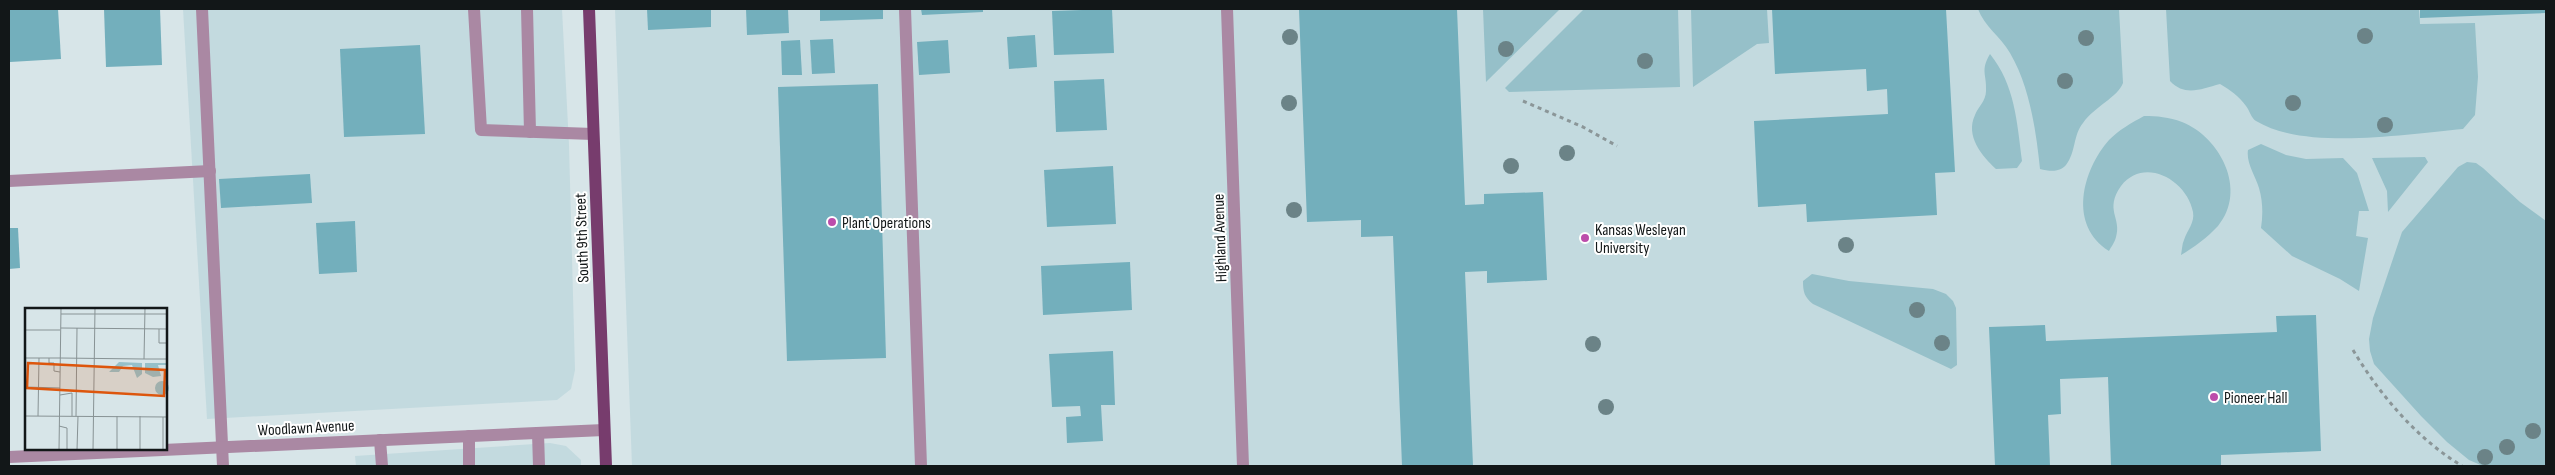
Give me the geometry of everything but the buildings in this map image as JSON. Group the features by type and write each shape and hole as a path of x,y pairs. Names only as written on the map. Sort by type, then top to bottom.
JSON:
{"main road":[{"name":"South 9th Street","path":"589,9 606,466"}],"street":[{"path":"202,9 223,466"},
{"path":"474,9 481,130 594,134"},
{"path":"527,9 530,132"},
{"path":"905,9 921,466"},
{"name":"Highland Avenue","path":"1227,9 1243,466"},
{"path":"9,181 210,171"},
{"name":"Woodlawn Avenue","path":"168,450 604,430"},
{"path":"538,433 539,466"},
{"path":"469,436 469,466"},
{"path":"380,440 382,466"},
{"name":"Woodlawn Avenue","path":"9,457 158,450"}],"path":[{"path":"1523,101 1584,127 1617,146"},
{"path":"2352,350 2371,380 2406,421 2462,466"}],"shaded area":[{"path":"183,9 562,9 569,145 575,370 571,389 557,400 207,419"},
{"name":"Kansas Wesleyan University","path":"615,9 2546,9 2546,466 632,466"},
{"path":"1483,9 1560,9 1486,82"},
{"path":"1584,9 1678,9 1680,87 1509,92 1505,88"},
{"path":"1691,9 1767,9 1769,43 1757,44 1693,87"},
{"path":"1978,9 2119,9 2123,83 2116,93 2083,123 2069,160 2063,168 2050,171 2040,169 2034,125 2023,80 2010,53 1984,21"},
{"path":"2166,9 2419,9 2420,24 2475,23 2478,77 2475,115 2463,129 2385,137 2328,138 2301,136 2277,130 2254,120 2240,99 2220,84 2187,90 2181,89 2170,81"},
{"path":"1990,54 2005,78 2014,104 2022,161 2017,168 1996,169 1976,145 1972,130 1972,123 1976,112 1986,95 1985,65"},
{"path":"2144,116 2172,119 2196,129 2218,152 2226,166 2230,181 2230,197 2227,212 2218,226 2181,255 2183,242 2193,220 2193,212 2189,200 2182,190 2174,182 2163,176 2141,173 2130,177 2121,186 2114,201 2117,230 2115,241 2109,251 2096,240 2088,227 2084,213 2086,182 2100,153 2109,140 2117,133"},
{"path":"2261,144 2286,155 2306,159 2343,158 2357,173 2369,211 2359,211 2356,236 2368,238 2359,291 2340,279 2292,256 2261,228 2261,198 2250,164 2248,150"},
{"path":"2425,157 2428,162 2388,212 2387,191 2372,158"},
{"path":"2467,162 2476,163 2483,168 2520,202 2546,221 2546,466 2483,466 2469,460 2447,442 2421,416 2374,364 2370,351 2369,339 2373,318 2402,232 2458,167"},
{"path":"1812,274 1849,281 1933,289 1946,294 1953,301 1956,308 1957,365 1951,369 1813,304 1806,296 1803,285 1803,281"},
{"path":"550,443 566,446 581,460 581,466 356,466 355,456"}],"place":[{"name":"Plant Operations","path":"832,222"},
{"name":"Kansas Wesleyan University","path":"1585,238"},
{"name":"Pioneer Hall","path":"2214,397"}]}
